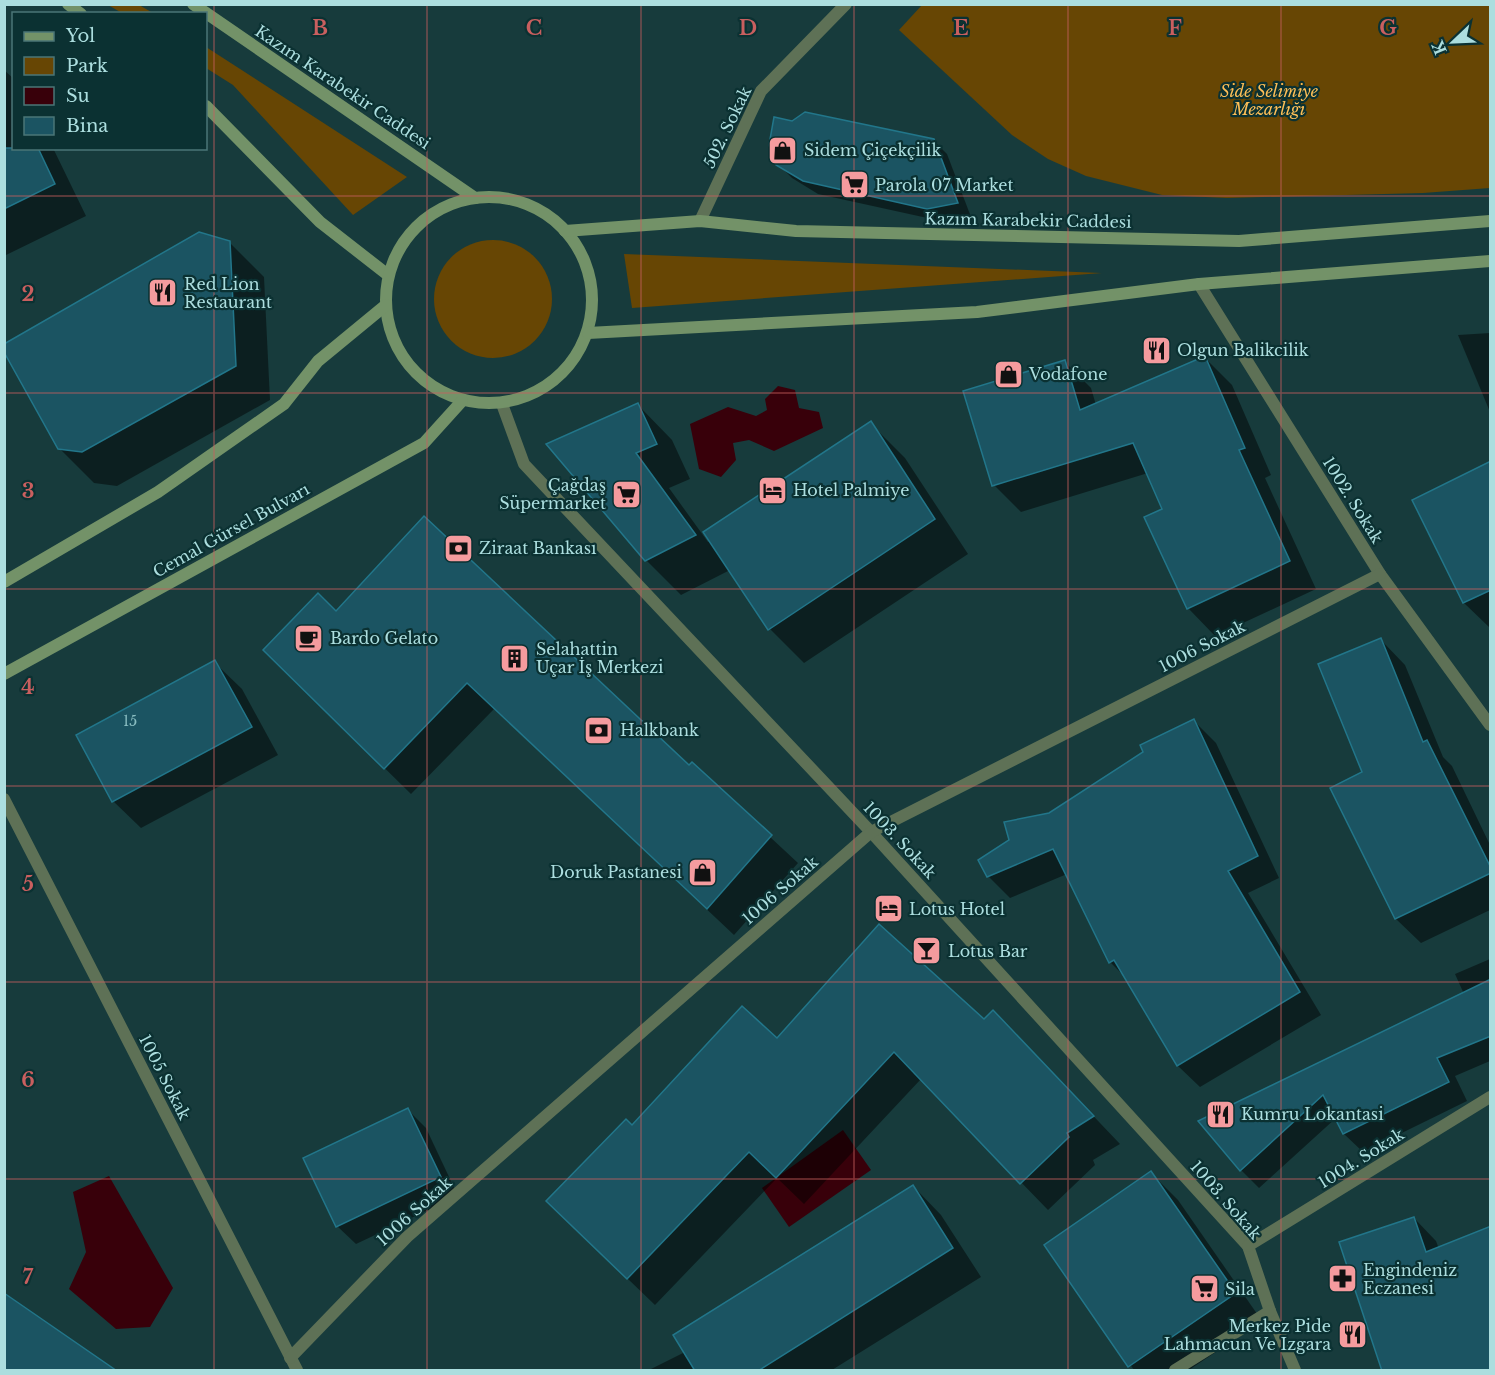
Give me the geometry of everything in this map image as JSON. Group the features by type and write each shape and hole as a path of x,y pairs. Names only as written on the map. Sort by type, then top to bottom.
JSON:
{"main road":[{"name":"Kazım Karabekir Caddesi","path":"207,14 475,198"},
{"path":"207,107 320,222 388,275"},
{"path":"475,198 500,198 526,203 542,211 565,231 578,248 589,274 592,309 588,333 573,361 553,383 533,394 502,404 462,401 441,393 420,377 403,358 393,339 387,319 388,275 397,253 409,234 424,219 443,207 475,198"},
{"name":"Kazım Karabekir Caddesi","path":"565,231 700,222 796,231 1239,241 1491,221"},
{"path":"588,333 976,312 1199,284 1491,261"},
{"path":"4,582 158,492 284,404 318,361 386,305"},
{"name":"Cemal Gürsel Bulvarı","path":"4,674 424,443 462,401"}],"street":[{"name":"502. Sokak","path":"700,222 761,91 846,4"},
{"name":"1002. Sokak","path":"1199,284 1380,574 1491,725"},
{"name":"1003. Sokak","path":"502,404 524,464 872,832 1248,1246 1270,1311 1295,1371"},
{"name":"1006 Sokak","path":"290,1358 407,1238 872,832 1380,574"},
{"name":"1005 Sokak","path":"4,799 297,1371"},
{"name":"1004. Sokak","path":"1248,1246 1491,1097"},
{"path":"1175,1371 1270,1311"}],"green space":[{"path":"108,5 139,5 151,12 120,12"},
{"name":"Side Selimiye Mezarlığı","path":"922,5 1490,5 1490,188 1423,193 1227,198 1162,195 1086,176 1048,159 1012,135 899,30"},
{"path":"207,48 407,177 353,215 233,85 207,69"},
{"path":"493,240 516,244 535,257 548,276 552,299 548,322 535,341 516,354 493,358 470,354 451,341 438,322 434,299 438,276 451,257 470,244"},
{"path":"624,254 1101,273 1102,273 632,308"}],"water":[{"path":"778,386 795,390 799,408 819,412 823,428 774,451 749,440 733,443 736,460 721,477 699,469 690,424 728,407 756,416 767,410 765,399"},
{"path":"843,1130 871,1170 789,1227 762,1188"},
{"path":"109,1176 173,1288 150,1327 116,1329 69,1289 86,1252 73,1192"}],"building":[{"path":"805,112 934,139 958,203 927,209 803,181 776,165 769,145 774,117 792,121"},
{"path":"4,148 39,150 55,184 4,209"},
{"name":"Red Lion Restaurant","path":"199,232 230,241 236,366 82,452 58,449 4,352 4,344"},
{"path":"1205,356 1245,448 1239,450 1290,561 1187,609 1144,517 1162,509 1133,443 992,486 963,391 1065,360 1080,410"},
{"name":"Çağdaş Süpermarket","path":"638,403 657,444 636,453 696,535 645,561 546,444"},
{"path":"871,421 935,519 768,630 703,532"},
{"path":"1491,461 1491,590 1463,603 1412,500"},
{"path":"424,516 689,765 692,762 772,835 707,909 467,683 384,769 263,650 318,593 336,611"},
{"path":"1381,638 1423,742 1427,740 1491,868 1491,873 1395,919 1330,788 1362,772 1318,664"},
{"path":"215,660 252,727 112,802 76,735"},
{"path":"1194,719 1258,856 1228,871 1300,992 1177,1066 1114,960 1109,963 1053,849 987,877 978,860 1009,840 1004,822 1049,813 1143,752 1140,745"},
{"path":"879,924 984,1019 993,1010 1094,1116 1067,1133 1069,1137 1020,1184 894,1052 776,1178 749,1152 627,1279 546,1201 626,1119 632,1125 742,1006 777,1038"},
{"path":"1491,979 1491,1036 1437,1058 1449,1082 1343,1134 1323,1095 1240,1171 1198,1121"},
{"path":"408,1108 441,1177 336,1227 303,1158"},
{"path":"1151,1171 1236,1293 1128,1367 1044,1245"},
{"path":"913,1185 953,1248 758,1371 695,1371 673,1335"},
{"path":"1414,1217 1426,1252 1491,1226 1491,1371 1382,1371 1339,1242"},
{"path":"4,1293 117,1371 4,1371"}],"place":[{"name":"Sidem Çiçekçilik","path":"783,150"},
{"name":"Parola 07 Market","path":"854,185"},
{"name":"Red Lion Restaurant","path":"163,293"},
{"name":"Olgun Balikcilik","path":"1156,350"},
{"name":"Vodafone","path":"1008,374"},
{"name":"Hotel Palmiye","path":"772,490"},
{"name":"Çağdaş Süpermarket","path":"627,494"},
{"name":"Ziraat Bankası","path":"458,548"},
{"name":"Bardo Gelato","path":"309,638"},
{"name":"Selahattin Uçar İş Merkezi","path":"515,658"},
{"name":"Halkbank","path":"599,730"},
{"name":"Doruk Pastanesi","path":"703,872"},
{"name":"Lotus Hotel","path":"888,909"},
{"name":"Lotus Bar","path":"927,951"},
{"name":"Kumru Lokantasi","path":"1220,1114"},
{"name":"Engindeniz Eczanesi","path":"1342,1279"},
{"name":"Sila","path":"1204,1289"},
{"name":"Merkez Pide Lahmacun Ve Izgara","path":"1352,1335"}]}
